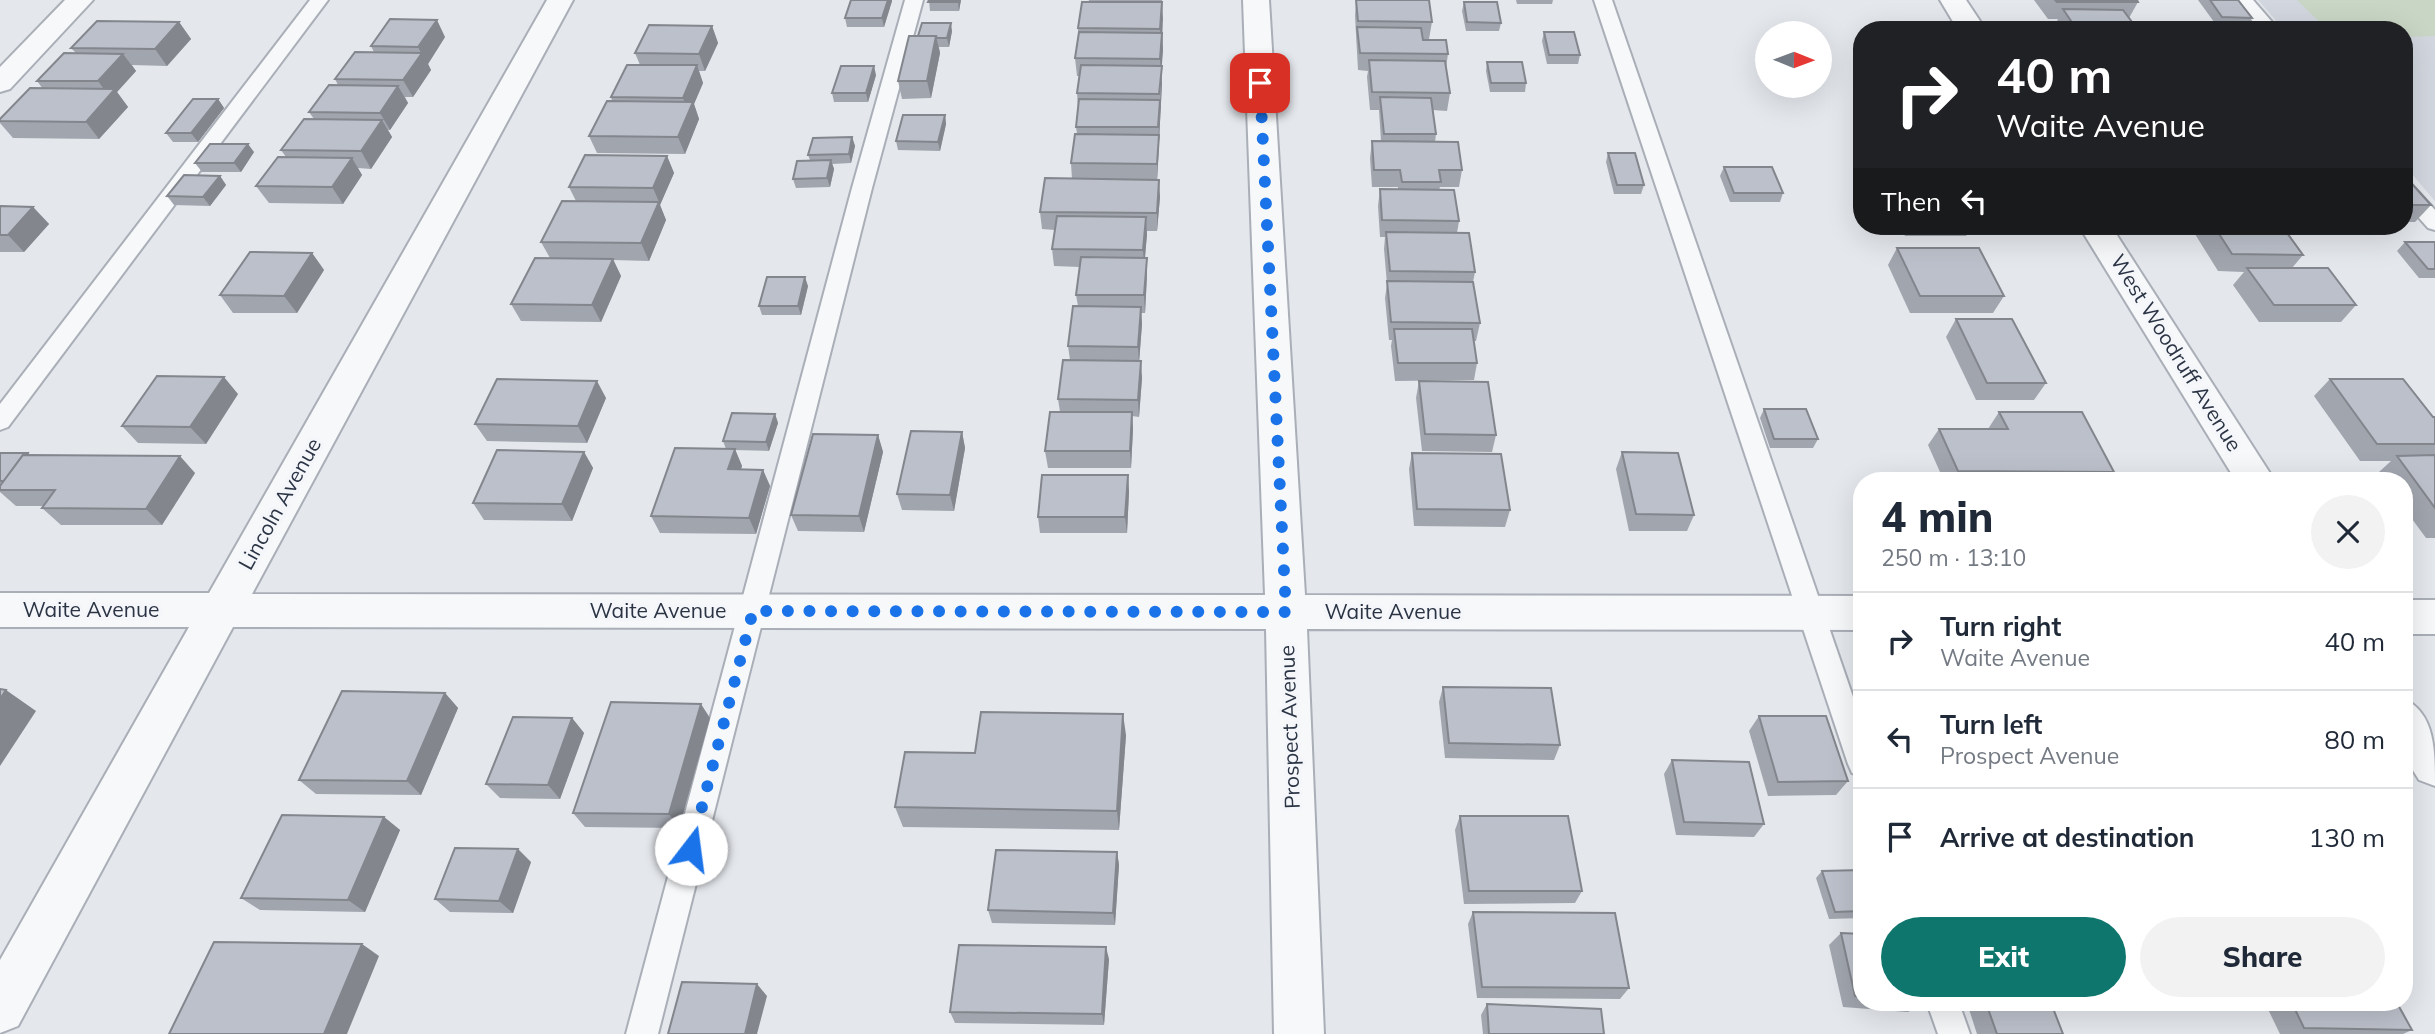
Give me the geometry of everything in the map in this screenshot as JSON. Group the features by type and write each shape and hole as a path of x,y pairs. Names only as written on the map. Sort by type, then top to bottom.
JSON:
{"street":[{"path":"0,83 80,0"},
{"name":"Lincoln Avenue","path":"0,1008 560,0"},
{"name":"Prospect Avenue","path":"1256,0 1286,612 1299,1034"},
{"path":"1953,0 1966,21"},
{"name":"West Woodruff Avenue","path":"2101,235 2250,472"},
{"name":"Waite Avenue","path":"0,610 1853,613"},
{"path":"2413,617 2435,617"},
{"path":"2413,732 2435,766"}],"lane":[{"path":"0,421 319,0"},
{"path":"642,1034 862,188 914,0"},
{"path":"1603,0 1853,737"},
{"path":"2244,0 2262,21"},
{"path":"2413,198 2435,223"},
{"path":"1946,1011 1954,1034"}],"shaded area":[{"path":"2258,0 2435,0 2435,201 2413,175 2413,21 2276,21"}],"green space":[{"path":"2297,0 2435,0 2435,36 2413,37 2413,21 2319,21"}],"building":[{"path":"851,0 888,0 882,18 845,18"},
{"path":"958,0 958,2 928,2"},
{"path":"1356,0 1429,0 1432,22 1358,21"},
{"path":"2055,0 2137,0 2138,2 2057,2"},
{"path":"2210,0 2238,0 2252,18 2222,17"},
{"path":"1082,2 1162,2 1160,29 1078,28"},
{"path":"1464,2 1497,2 1501,23 1467,22"},
{"path":"2063,9 2123,10 2131,21 2071,21"},
{"path":"390,19 437,20 418,47 371,46"},
{"path":"97,21 179,22 155,49 71,48"},
{"path":"922,23 951,23 947,38 918,36"},
{"path":"649,25 712,26 699,54 635,53"},
{"path":"1357,27 1421,28 1423,40 1446,40 1448,54 1360,53"},
{"path":"1079,32 1162,33 1160,59 1075,58"},
{"path":"1544,32 1574,32 1580,55 1549,55"},
{"path":"909,36 936,36 927,81 898,81"},
{"path":"355,52 422,53 403,80 335,79"},
{"path":"64,53 123,54 98,81 37,81"},
{"path":"1369,60 1445,61 1450,93 1372,92"},
{"path":"1487,62 1522,62 1526,83 1491,83"},
{"path":"627,65 697,65 683,98 611,97"},
{"path":"1081,65 1162,66 1159,94 1077,93"},
{"path":"841,66 874,66 866,93 832,93"},
{"path":"329,85 398,86 380,113 309,112"},
{"path":"30,88 115,89 86,122 0,121"},
{"path":"1380,97 1431,98 1436,134 1384,134"},
{"path":"193,99 218,99 191,133 166,133"},
{"path":"1079,99 1160,100 1158,127 1076,127"},
{"path":"607,101 693,102 678,137 589,136"},
{"path":"903,115 945,115 938,142 896,141"},
{"path":"304,119 382,120 361,151 281,150"},
{"path":"1075,134 1159,135 1157,164 1071,163"},
{"path":"852,137 849,154 808,155 813,138"},
{"path":"1372,141 1458,142 1462,170 1439,170 1441,182 1402,182 1400,170 1374,170"},
{"path":"210,144 248,144 234,163 195,163"},
{"path":"1608,153 1635,153 1644,185 1617,185"},
{"path":"585,155 667,156 653,188 569,187"},
{"path":"278,157 352,158 332,187 256,186"},
{"path":"831,160 827,178 793,179 797,161"},
{"path":"1724,167 1772,167 1783,193 1734,193"},
{"path":"184,175 220,176 203,197 167,196"},
{"path":"1045,178 1159,180 1157,213 1040,212"},
{"path":"2413,185 2431,205 2413,205"},
{"path":"1380,189 1454,190 1459,221 1382,220"},
{"path":"562,201 659,202 641,243 541,242"},
{"path":"0,206 33,207 8,235 0,235"},
{"path":"1057,216 1146,217 1143,250 1052,249"},
{"path":"1386,232 1469,233 1475,272 1390,271"},
{"path":"2220,235 2289,235 2303,255 2232,254"},
{"path":"2405,242 2435,242 2435,269 2428,269"},
{"path":"1897,248 1979,248 2004,296 1920,296"},
{"path":"250,252 312,253 284,296 220,295"},
{"path":"1081,257 1147,258 1144,295 1076,295"},
{"path":"535,258 613,259 592,305 511,304"},
{"path":"2247,268 2328,268 2356,305 2274,305"},
{"path":"767,277 805,277 798,306 759,306"},
{"path":"1387,281 1473,282 1480,323 1391,322"},
{"path":"1073,306 1141,307 1138,347 1068,346"},
{"path":"1956,319 2012,319 2046,383 1987,383"},
{"path":"1394,329 1472,329 1477,363 1398,363"},
{"path":"1063,360 1141,361 1138,400 1058,399"},
{"path":"157,376 224,377 190,427 122,426"},
{"path":"497,379 597,381 578,426 475,424"},
{"path":"2330,379 2403,379 2435,417 2435,444 2377,444"},
{"path":"1419,381 1488,382 1496,435 1425,434"},
{"path":"1764,409 1806,409 1818,439 1774,439"},
{"path":"1050,412 1132,412 1130,451 1045,451"},
{"path":"1999,412 2082,412 2114,472 1958,471 1939,429 2008,429"},
{"path":"732,413 775,414 766,442 723,441"},
{"path":"911,431 962,432 950,495 897,494"},
{"path":"813,434 878,435 859,516 791,515"},
{"path":"675,448 735,449 728,469 763,470 749,518 651,516"},
{"path":"497,450 584,452 562,504 473,503"},
{"path":"1622,452 1678,453 1694,515 1636,514"},
{"path":"0,453 28,453 23,455 4,481 0,481"},
{"path":"1412,453 1501,454 1510,510 1417,509"},
{"path":"23,455 180,456 146,509 42,508 55,490 0,490 0,486"},
{"path":"2435,455 2435,508 2413,478 2413,472 2409,472 2397,456"},
{"path":"1042,475 1128,475 1125,517 1038,517"},
{"path":"1443,687 1551,688 1560,745 1449,743"},
{"path":"342,691 445,693 407,781 299,780"},
{"path":"611,702 701,704 669,814 573,813"},
{"path":"981,712 1123,714 1117,811 895,807 905,752 975,753"},
{"path":"1759,716 1826,716 1848,781 1778,782"},
{"path":"513,717 572,718 548,785 486,784"},
{"path":"1672,760 1749,762 1764,824 1684,822"},
{"path":"282,815 384,817 348,900 241,898"},
{"path":"1460,816 1568,816 1582,891 1469,891"},
{"path":"455,848 518,849 499,901 435,899"},
{"path":"996,850 1117,852 1113,913 988,910"},
{"path":"1853,870 1853,911 1835,912 1822,871"},
{"path":"1473,912 1615,913 1629,988 1482,987"},
{"path":"1841,933 1853,934 1853,987"},
{"path":"214,942 362,944 324,1034 169,1034"},
{"path":"959,945 1106,947 1102,1014 950,1012"},
{"path":"682,982 757,984 745,1034 668,1034"},
{"path":"1487,1004 1601,1009 1604,1034 1489,1034"},
{"path":"1989,1011 2054,1011 2063,1034 1997,1034"},
{"path":"2296,1011 2401,1011 2412,1030 2304,1028"}],"route":[{"path":"691,849 753,611 1286,612 1260,83"}]}
